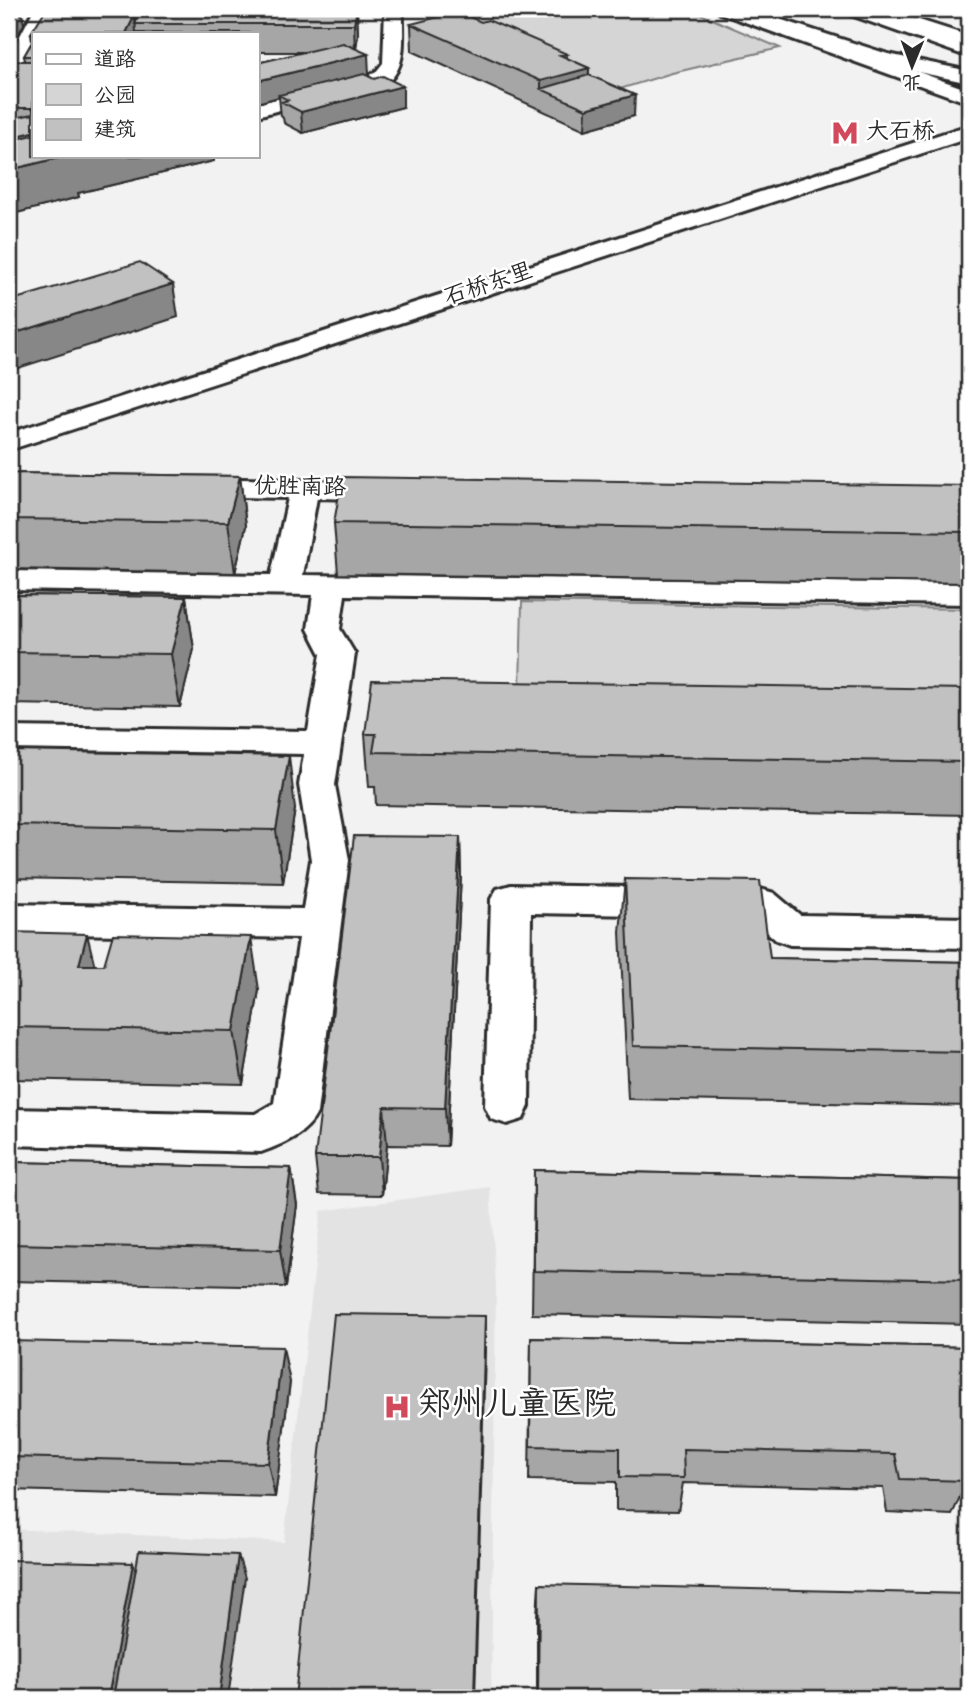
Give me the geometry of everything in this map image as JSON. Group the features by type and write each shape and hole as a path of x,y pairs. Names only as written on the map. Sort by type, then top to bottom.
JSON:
{"street":[{"path":"9,74 43,9"},
{"path":"259,109 382,77 389,71 392,63 394,9"},
{"path":"726,9 969,97"},
{"path":"731,9 884,59 969,77"},
{"path":"772,9 969,77"},
{"path":"868,9 969,42"},
{"path":"843,13 969,51"},
{"path":"843,13 969,63"},
{"name":"石桥东里","path":"9,442 969,131"},
{"name":"优胜南路","path":"170,487 415,491"},
{"path":"285,584 304,490"},
{"path":"9,581 969,594"},
{"path":"9,1127 261,1133 295,1113 330,860 317,785 338,654 324,629 331,586"},
{"path":"9,738 324,743"},
{"path":"507,1106 511,900 760,903 790,930 969,933"},
{"path":"9,919 321,924"}],"shaded area":[{"name":"郑州儿童医院","path":"490,1187 496,1285 491,1698 9,1698 9,1529 284,1542 321,1211"}],"green space":[{"path":"417,9 689,9 780,48 672,73 620,89 513,44"},
{"path":"522,602 969,609 969,696 520,689"}],"building":[{"path":"9,9 18,9 9,24"},
{"path":"46,9 91,9 88,15 135,15 126,32 31,33"},
{"path":"142,9 357,9 354,24 135,24"},
{"path":"458,12 481,22 488,20 567,54 560,55 589,68 541,81 411,24"},
{"path":"32,42 32,56 24,56"},
{"path":"343,43 368,54 259,81 259,63"},
{"path":"16,61 32,61 32,108 9,108 9,73"},
{"path":"364,74 374,79 383,76 403,86 301,112 282,102 288,100 279,95"},
{"path":"589,75 635,95 586,109 541,89"},
{"path":"32,114 32,132 9,138 9,119"},
{"path":"32,135 32,158 59,158 9,170 9,141"},
{"path":"140,262 173,284 9,335 9,301"},
{"path":"9,473 240,476 228,522 9,519"},
{"path":"342,477 969,486 969,532 334,523"},
{"path":"9,595 186,597 171,654 9,652"},
{"path":"372,680 969,689 969,762 373,752 376,734 365,734"},
{"path":"9,751 289,756 276,830 9,825"},
{"path":"354,836 460,837 445,1108 384,1107 379,1157 315,1157"},
{"path":"625,879 760,881 770,958 969,962 969,1052 633,1046"},
{"path":"9,932 87,934 79,965 104,965 113,934 251,937 234,1031 9,1027"},
{"path":"9,1162 291,1168 280,1250 9,1244"},
{"path":"534,1170 969,1180 969,1280 534,1271"},
{"path":"334,1314 485,1316 474,1698 295,1698"},
{"path":"531,1338 969,1347 969,1456 962,1456 967,1481 900,1479 895,1454 683,1449 684,1478 620,1477 620,1448 530,1446"},
{"path":"9,1341 283,1347 268,1463 9,1457"},
{"path":"139,1551 238,1555 219,1698 113,1698"},
{"path":"9,1560 133,1563 108,1698 9,1698"},
{"path":"539,1584 969,1594 969,1698 538,1698"}],"place":[{"name":"大石桥","path":"845,133"},
{"name":"郑州儿童医院","path":"397,1407"}]}
